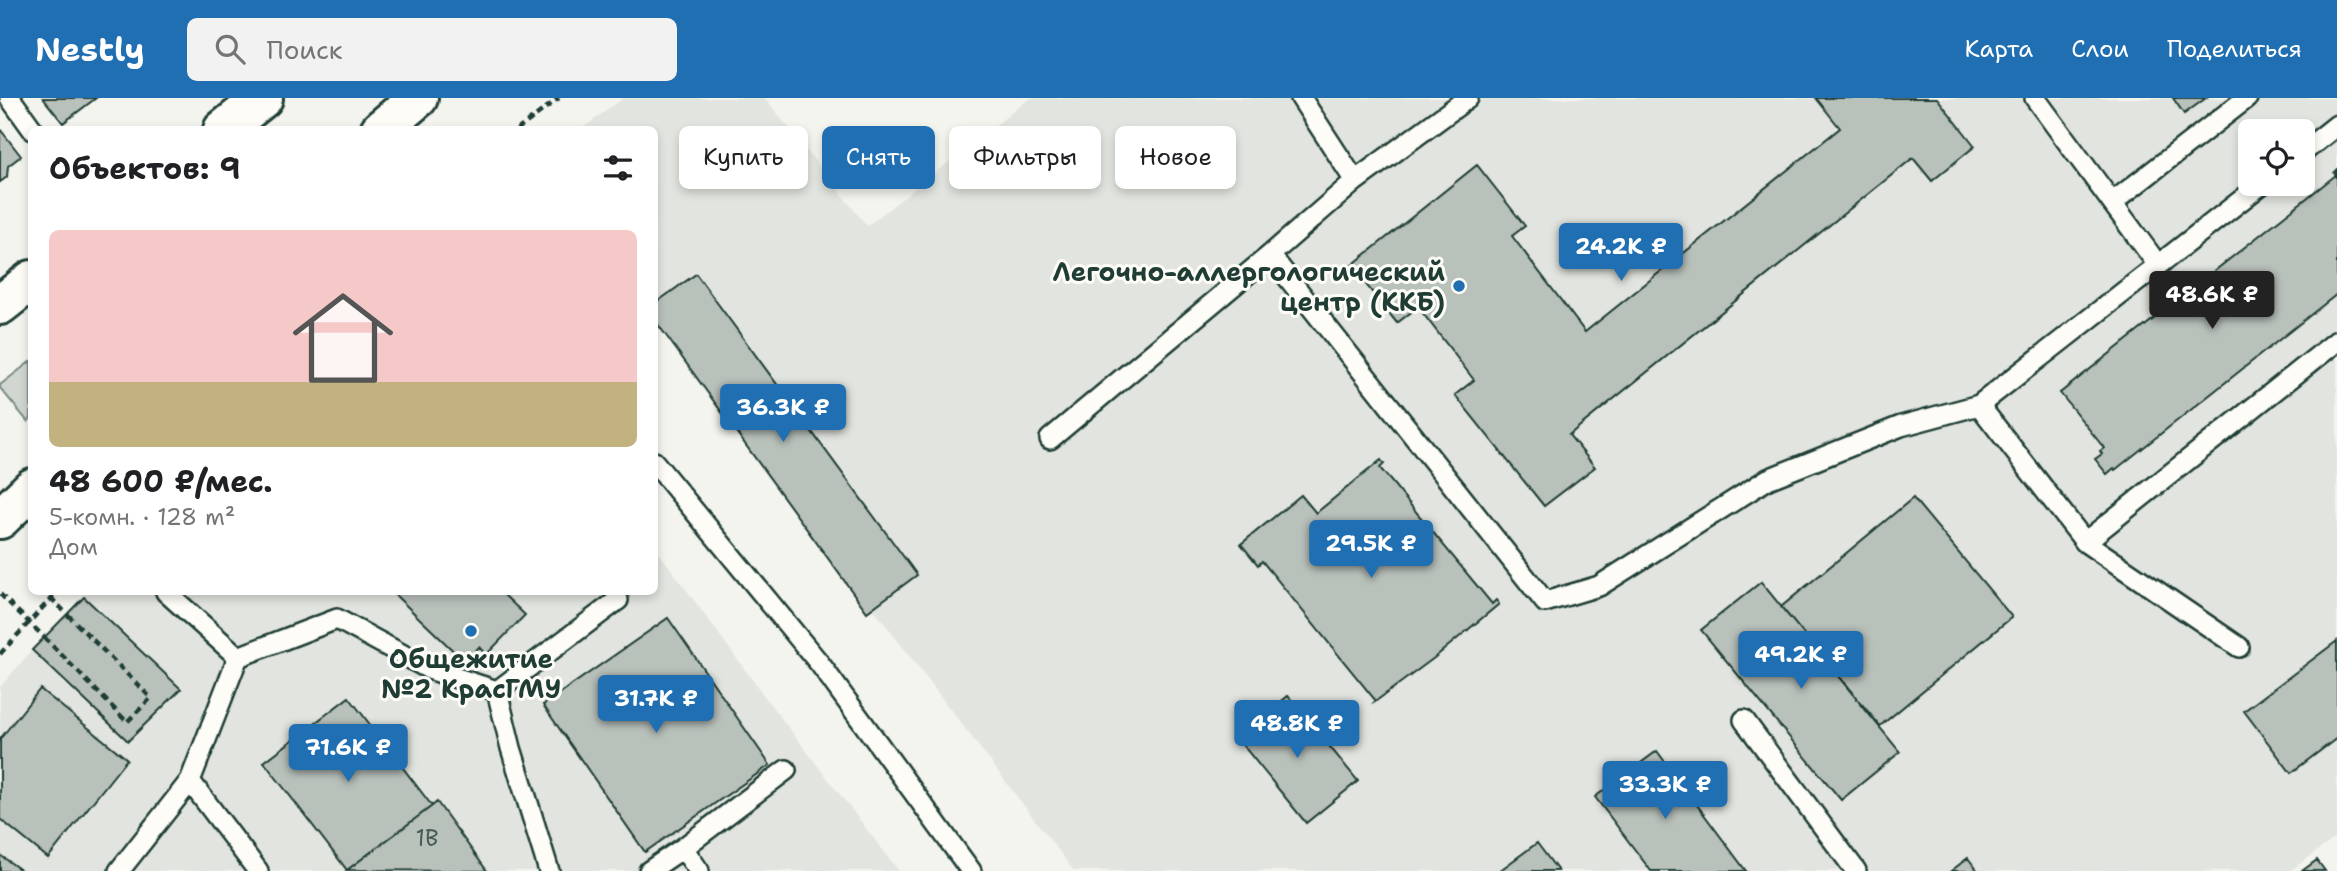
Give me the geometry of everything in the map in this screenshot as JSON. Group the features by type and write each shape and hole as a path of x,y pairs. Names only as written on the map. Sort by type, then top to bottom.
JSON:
{"main road":[{"path":"228,126 263,98"},
{"path":"385,126 418,98"},
{"path":"0,305 28,283"},
{"path":"0,519 28,492"}],"lane":[{"path":"10,98 30,126"},
{"path":"1301,98 1355,181"},
{"path":"1050,439 1270,256 1355,181 1468,98"},
{"path":"2035,98 2158,265"},
{"path":"2113,202 2247,98"},
{"path":"2315,142 2337,125"},
{"path":"1270,256 1545,602 1600,586 1768,479 1901,426 1979,405 2247,196"},
{"path":"2085,542 2337,341"},
{"path":"1979,405 2085,542 2239,647"},
{"path":"658,467 820,664 971,871"},
{"path":"169,595 238,657"},
{"path":"497,691 618,600"},
{"path":"119,871 190,781 238,657 337,619 429,669 497,691"},
{"path":"497,691 511,748 549,871"},
{"path":"1744,720 1856,871"},
{"path":"649,871 786,770"},
{"path":"190,781 258,871"},
{"path":"683,848 699,871"}],"path":[{"path":"522,126 559,98"},
{"path":"0,594 127,722 151,698 51,598"},
{"path":"0,654 54,595"}],"shaded area":[{"path":"623,98 765,98 787,126 679,126 679,189 808,189 808,152 822,170 822,189 838,189 867,226 914,189 935,189 935,173 949,162 949,189 1101,189 1101,126 994,126 1030,98 2337,98 2337,837 2290,871 1074,871 872,607 917,575 658,307 658,126 585,126"},
{"path":"28,363 28,422 0,388 0,385"},
{"path":"658,551 768,701 899,871 0,871 0,687 32,650 128,740 181,689 84,597 658,595"}],"building":[{"path":"43,98 96,98 63,123"},
{"name":"Легочно-аллергологический центр (ККБ)","path":"1816,98 1937,98 1975,146 1932,181 1913,158 1569,435 1595,467 1544,506 1455,395 1474,380 1418,307 1397,323 1351,266 1477,165 1525,226 1512,236 1585,332 1840,128"},
{"path":"2173,98 2206,98 2184,114"},
{"path":"0,129 21,156 8,166 7,177 0,182"},
{"path":"2337,170 2337,294 2107,474 2095,459 2102,454 2100,451 2104,448 2060,393 2309,196 2315,196 2315,192 2336,175 2334,173"},
{"path":"696,274 917,575 867,612 658,325 658,301"},
{"path":"1381,460 1384,464 1380,468 1492,604 1496,600 1499,604 1434,658 1372,704 1376,701 1262,561 1258,565 1241,544 1301,495 1316,513"},
{"path":"1913,498 2012,617 1880,726 1781,607"},
{"path":"1761,582 1900,752 1841,800 1701,630"},
{"name":"Общежитие №2 КрасГМУ","path":"395,595 504,595 525,615 486,655 479,647 465,662"},
{"path":"84,597 181,689 128,741 32,650"},
{"path":"668,618 770,765 645,852 543,705"},
{"path":"2337,641 2337,738 2291,773 2244,711"},
{"path":"40,689 127,759 48,858 0,819 0,739"},
{"path":"1288,696 1358,781 1306,823 1237,738"},
{"path":"349,697 432,806 347,870 264,762"},
{"path":"1657,751 1746,871 1651,871 1595,797"},
{"path":"437,802 487,871 347,870 432,806"},
{"path":"1537,843 1558,871 1499,871"},
{"path":"0,855 22,871 0,871"},
{"path":"1968,858 1978,871 1951,871"},
{"path":"2317,860 2325,871 2302,871"}],"place":[{"name":"Легочно-аллергологический центр (ККБ)","path":"1459,286"},
{"name":"Общежитие №2 КрасГМУ","path":"471,631"}]}
